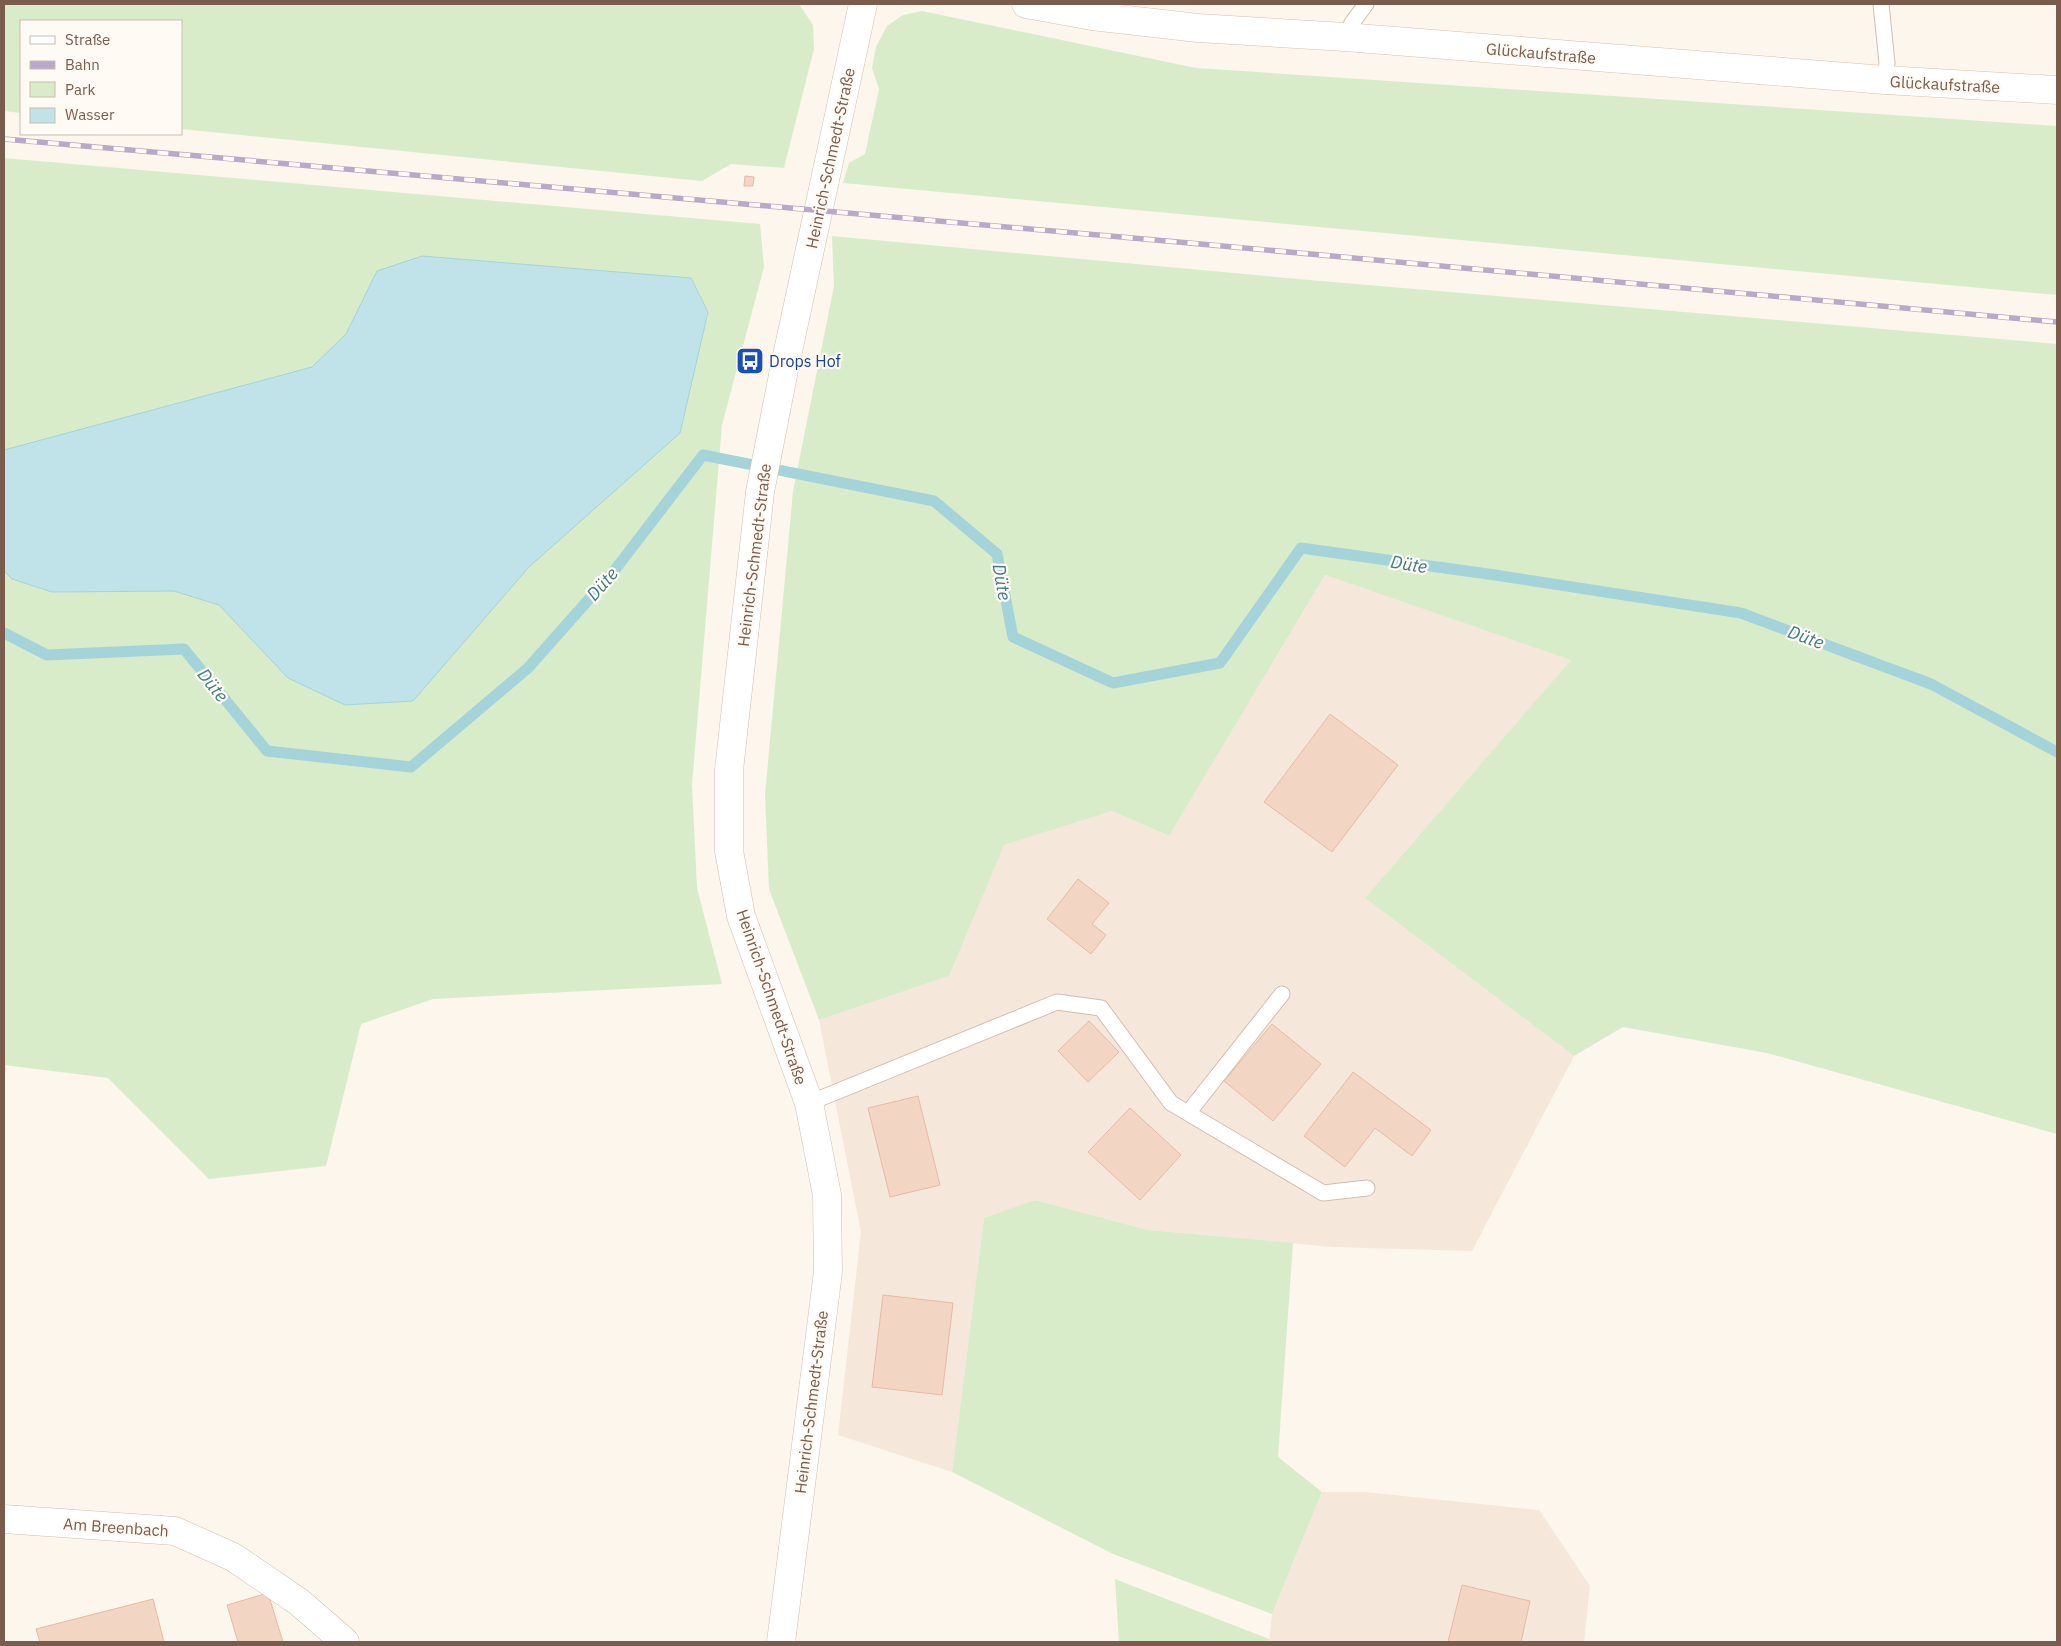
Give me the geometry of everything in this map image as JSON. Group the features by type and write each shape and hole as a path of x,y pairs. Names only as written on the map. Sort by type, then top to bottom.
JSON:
{"street":[{"name":"Heinrich-Schmedt-Straße","path":"781,1642 828,1272 827,1195 809,1103 742,916 729,851 729,770 760,492 863,4"},
{"name":"Glückaufstraße","path":"1026,4 1092,16 1169,25 1345,37 1885,80 2057,90"},
{"name":"Am Breenbach","path":"4,1519 176,1531 233,1557 300,1602 345,1642"}],"lane":[{"path":"1345,37 1352,23 1366,4"},
{"path":"1881,4 1888,63 1885,80"},
{"path":"1188,1113 1282,994"},
{"name":"Heinrich-Schmedt-Straße","path":"809,1103 1057,1002 1101,1008 1171,1103 1322,1193 1367,1188"}],"shaded area":[{"path":"1325,575 1572,660 1365,898 1574,1056 1472,1251 1332,1247 1148,1230 1035,1200 984,1219 952,1472 838,1435 861,1232 819,1020 949,976 1003,845 1112,811 1169,836"},
{"path":"1322,1492 1365,1492 1539,1510 1590,1586 1584,1642 1269,1642 1272,1614"}],"green space":[{"path":"4,4 799,4 813,25 814,49 784,168 731,164 702,181 182,129 182,20 20,20 20,113 4,111"},
{"path":"922,11 1196,68 2057,126 2057,295 843,183 849,163 865,154 879,89 872,68 876,47 887,26 903,15"},
{"path":"4,158 760,224 764,267 722,425 692,785 697,888 722,984 433,999 361,1024 326,1166 209,1179 108,1078 4,1065"},
{"path":"832,236 1298,279 2057,344 2057,1134 1767,1053 1623,1027 1574,1056 1365,898 1571,660 1325,575 1169,836 1112,811 1004,845 949,976 819,1020 769,889 765,795 793,491 834,286"},
{"path":"1035,1200 1148,1230 1293,1243 1278,1457 1322,1492 1272,1614 1113,1554 952,1472 984,1218"},
{"path":"1115,1579 1269,1639 1269,1642 1119,1642"}],"water":[{"path":"422,256 691,278 708,312 680,433 529,567 413,701 345,705 288,678 219,605 174,591 52,592 12,579 4,571 4,450 312,367 346,334 377,271"}],"building":[{"path":"745,176 754,177 753,186 744,186"},
{"path":"1330,714 1398,765 1332,852 1264,802"},
{"path":"1078,879 1109,903 1092,924 1106,935 1091,954 1047,919"},
{"path":"1089,1021 1119,1052 1088,1082 1058,1051"},
{"path":"1272,1024 1321,1064 1273,1121 1224,1081"},
{"path":"1353,1072 1431,1130 1412,1156 1375,1128 1345,1167 1304,1136"},
{"path":"918,1096 940,1185 890,1197 868,1108"},
{"path":"1130,1108 1181,1155 1140,1200 1088,1152"},
{"path":"883,1295 953,1303 942,1395 872,1387"},
{"path":"1462,1585 1530,1601 1521,1642 1448,1642"},
{"path":"268,1593 283,1642 238,1642 227,1605"},
{"path":"153,1599 164,1642 40,1642 36,1629"}],"waterway":[{"name":"Düte","path":"4,633 47,655 184,649 267,751 411,767 528,668 614,571 703,455 934,501 997,554 1013,637 1113,683 1220,663 1301,548 1495,575 1741,613 1931,684 2057,752"}],"railway":[{"path":"4,139 1178,242 2057,322"}],"place":[{"name":"Drops Hof","path":"750,361"}]}
